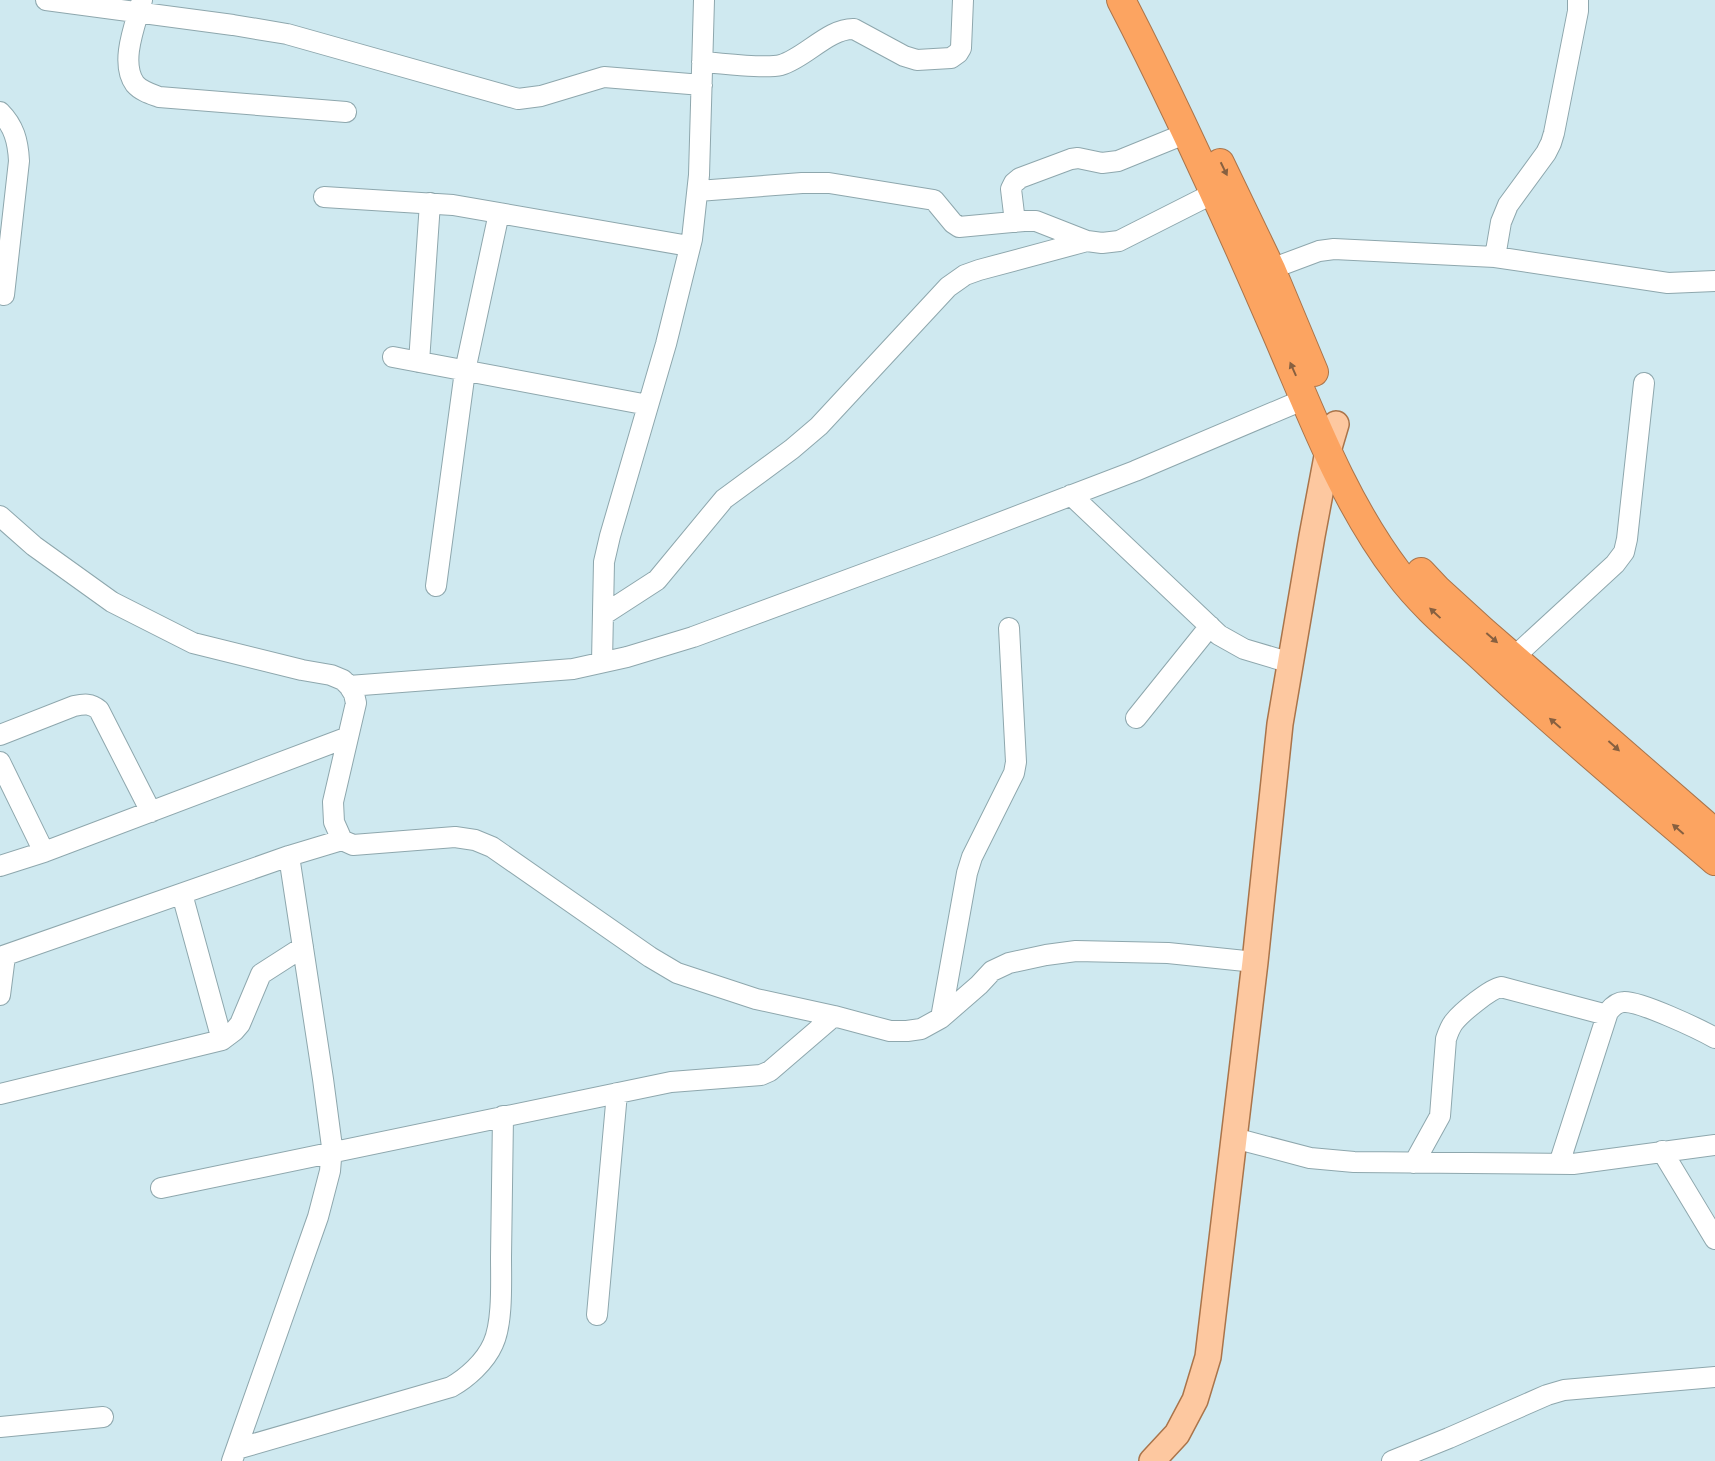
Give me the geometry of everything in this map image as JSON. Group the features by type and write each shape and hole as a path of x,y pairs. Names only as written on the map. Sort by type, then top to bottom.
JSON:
{"highway":[{"path":"1121,0 1187,133 1344,486 1379,547 1399,576 1423,602 1553,722 1715,861"},
{"path":"1140,0 1235,192 1271,269 1336,424 1373,503 1392,535 1437,589 1715,833"}],"main road":[{"path":"1152,1461 1177,1434 1195,1400 1208,1357 1255,962 1280,724 1328,451 1336,424"}],"street":[{"path":"46,0 140,6 287,34 518,99 541,96 604,77 702,85"},
{"path":"602,662 604,562 666,344 689,246 698,191 704,0"},
{"path":"702,62 774,66 796,58 835,34 849,29 854,29 904,56 917,60 926,61 951,58 961,48 963,0"},
{"path":"1495,257 1501,222 1508,205 1546,152 1554,133 1578,11 1578,0"},
{"path":"140,6 128,56 135,84 146,93 159,97 346,112"},
{"path":"0,112 13,129 18,144 19,160 4,295"},
{"path":"1015,222 1011,189 1020,178 1071,159 1078,158 1102,163 1118,161 1187,133"},
{"path":"698,191 802,183 829,183 934,200 959,227 1036,221 1087,241 1102,244 1119,241 1214,193"},
{"path":"324,197 453,204 689,246"},
{"path":"419,362 430,203"},
{"path":"436,586 465,371 499,213"},
{"path":"603,615 656,580 724,499 792,449 819,426 948,287 965,275 979,270 1087,241"},
{"path":"1271,269 1318,251 1334,249 1495,257 1668,283 1715,281"},
{"path":"393,357 648,405"},
{"path":"1514,657 1615,564 1624,552 1644,383"},
{"path":"349,686 572,668 627,657 693,637 1135,471 1305,398"},
{"path":"1071,495 1219,635 1244,649 1291,662"},
{"path":"0,516 34,546 112,602 193,644 302,670 331,674 343,680 354,694 356,704 333,802 334,822 342,840"},
{"path":"1136,718 1210,626"},
{"path":"941,1018 967,873 972,857 1014,773 1016,762 1009,628"},
{"path":"0,735 74,706 83,704 94,706 99,710 151,812"},
{"path":"0,866 44,852 348,737"},
{"path":"0,762 44,852"},
{"path":"0,995 2,956 289,856 342,840 353,845 455,837 475,840 492,847 650,957 677,972 756,999 834,1016 890,1031 921,1029 941,1018 992,971 1009,963 1046,955 1076,951 1168,953 1255,962"},
{"path":"235,1455 318,1217 330,1170 332,1152 323,1078 289,856"},
{"path":"182,894 222,1040"},
{"path":"0,1094 222,1040 234,1032 240,1024 260,974 303,946"},
{"path":"1414,1163 1440,1116 1446,1039 1449,1029 1455,1021 1489,992 1502,987 1607,1015"},
{"path":"1559,1164 1607,1015 1612,1007 1622,1002 1627,1002 1648,1008 1715,1038"},
{"path":"161,1188 681,1080 761,1075 770,1071 834,1016"},
{"path":"597,1315 617,1093"},
{"path":"235,1455 450,1387 462,1381 480,1362 493,1344 498,1324 501,1282 503,1116"},
{"path":"1234,1138 1310,1158 1354,1162 1414,1163 1573,1164 1715,1145"},
{"path":"1662,1151 1715,1239"},
{"path":"1392,1461 1555,1392 1579,1388 1715,1377"},
{"path":"0,1426 103,1417"}]}
